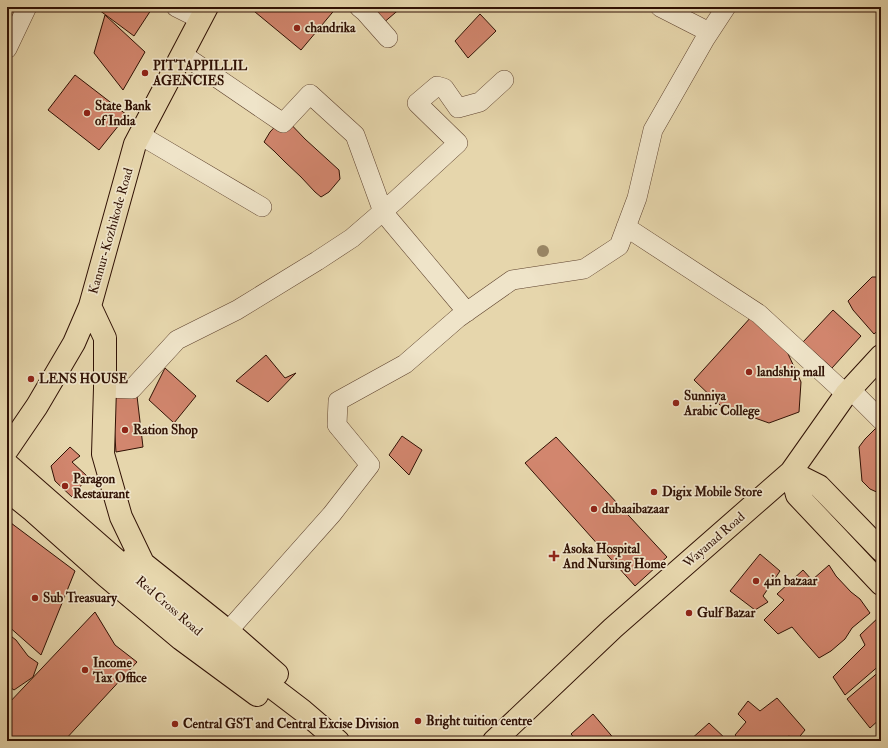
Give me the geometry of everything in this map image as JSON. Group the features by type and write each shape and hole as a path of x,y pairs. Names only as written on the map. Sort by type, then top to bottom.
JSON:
{"main road":[{"name":"Kannur-Kozhikode Road","path":"7,453 74,344 90,306 135,144 204,13"},
{"path":"90,306 105,338 103,454 121,517 144,565"},
{"name":"Wayanad Road","path":"500,739 612,628 791,472 848,392 881,356"},
{"path":"7,453 144,565 228,631 279,676 302,711"},
{"name":"Red Cross Road","path":"7,453 193,627 302,711 338,741"},
{"path":"791,472 819,486 881,550"},
{"path":"791,472 797,495 881,584"},
{"path":"7,490 181,639 271,705 302,711"}],"street":[{"path":"7,49 27,7"},
{"path":"176,7 204,13"},
{"path":"359,7 388,38"},
{"path":"660,7 709,32"},
{"path":"228,631 332,514 370,465 337,425 338,401 405,364 458,318 512,280 584,269 619,246 637,198 653,130 709,32 726,7"},
{"path":"182,54 283,123 310,94 355,135 382,212 467,312"},
{"path":"105,388 132,389 177,340 237,310 352,238 458,143 417,103 437,86 444,88 458,108 480,102 504,80"},
{"path":"140,135 262,207"},
{"path":"626,227 759,314 881,420"}],"building":[{"path":"102,7 153,7 134,36 99,10"},
{"name":"chandrika","path":"249,7 337,7 301,50"},
{"path":"369,7 402,7 382,24"},
{"path":"480,14 496,31 468,58 455,41"},
{"path":"105,15 145,52 123,90 94,53"},
{"name":"State Bank of India","path":"75,75 127,115 99,150 48,110"},
{"path":"284,117 305,139 339,170 340,179 329,192 321,197 264,142 270,132"},
{"path":"872,277 881,277 881,328 874,334 853,310 848,301"},
{"path":"833,310 861,336 832,368 803,342"},
{"name":"landship mall","path":"752,316 784,345 801,382 799,412 769,423 721,406 694,380"},
{"path":"266,355 285,378 296,373 268,402 236,381"},
{"path":"165,368 196,396 174,423 149,400"},
{"path":"112,396 137,396 143,447 116,452"},
{"path":"881,426 881,494 870,489 862,481 859,447 875,429"},
{"path":"402,436 422,450 409,475 389,455"},
{"name":"dubaaibazaar","path":"556,437 667,557 635,586 525,463"},
{"path":"70,447 80,456 72,462 87,476 73,498 55,481 51,466"},
{"name":"Sub Treasuary","path":"7,520 75,571 41,655 7,625"},
{"name":"4in bazaar","path":"760,554 780,571 763,596 768,602 755,610 730,591"},
{"path":"829,565 836,576 860,599 870,613 852,628 845,639 831,651 819,658 792,627 778,634 764,620 784,600 777,594 803,570 812,580"},
{"name":"Income Tax Office","path":"95,612 115,645 137,662 64,741 7,741 7,705"},
{"path":"881,615 881,664 845,695 833,677 865,645 860,635"},
{"path":"7,633 16,640 28,656 38,663 33,677 14,690 7,685"},
{"path":"881,670 881,718 870,728 847,699"},
{"path":"777,698 805,730 796,741 789,736 781,741 741,741 735,735 746,722 738,714 748,701 760,711"},
{"path":"593,714 616,741 577,741 571,734"},
{"path":"709,723 728,741 689,741"}],"place":[{"name":"chandrika","path":"297,28"},
{"name":"PITTAPPILLIL AGENCIES","path":"145,73"},
{"name":"State Bank of India","path":"87,113"},
{"name":"landship mall","path":"749,372"},
{"name":"LENS HOUSE","path":"31,379"},
{"name":"Sunniya Arabic College","path":"676,403"},
{"name":"Ration Shop","path":"125,430"},
{"name":"Paragon Restaurant","path":"65,486"},
{"name":"Digix Mobile Store","path":"654,492"},
{"name":"dubaaibazaar","path":"594,509"},
{"name":"Asoka Hospital And Nursing Home","path":"554,556"},
{"name":"4in bazaar","path":"756,581"},
{"name":"Sub Treasuary","path":"35,598"},
{"name":"Gulf Bazar","path":"689,613"},
{"name":"Income Tax Office","path":"85,670"},
{"name":"Bright tuition centre","path":"418,721"},
{"name":"Central GST and Central Excise Division","path":"175,724"}]}
